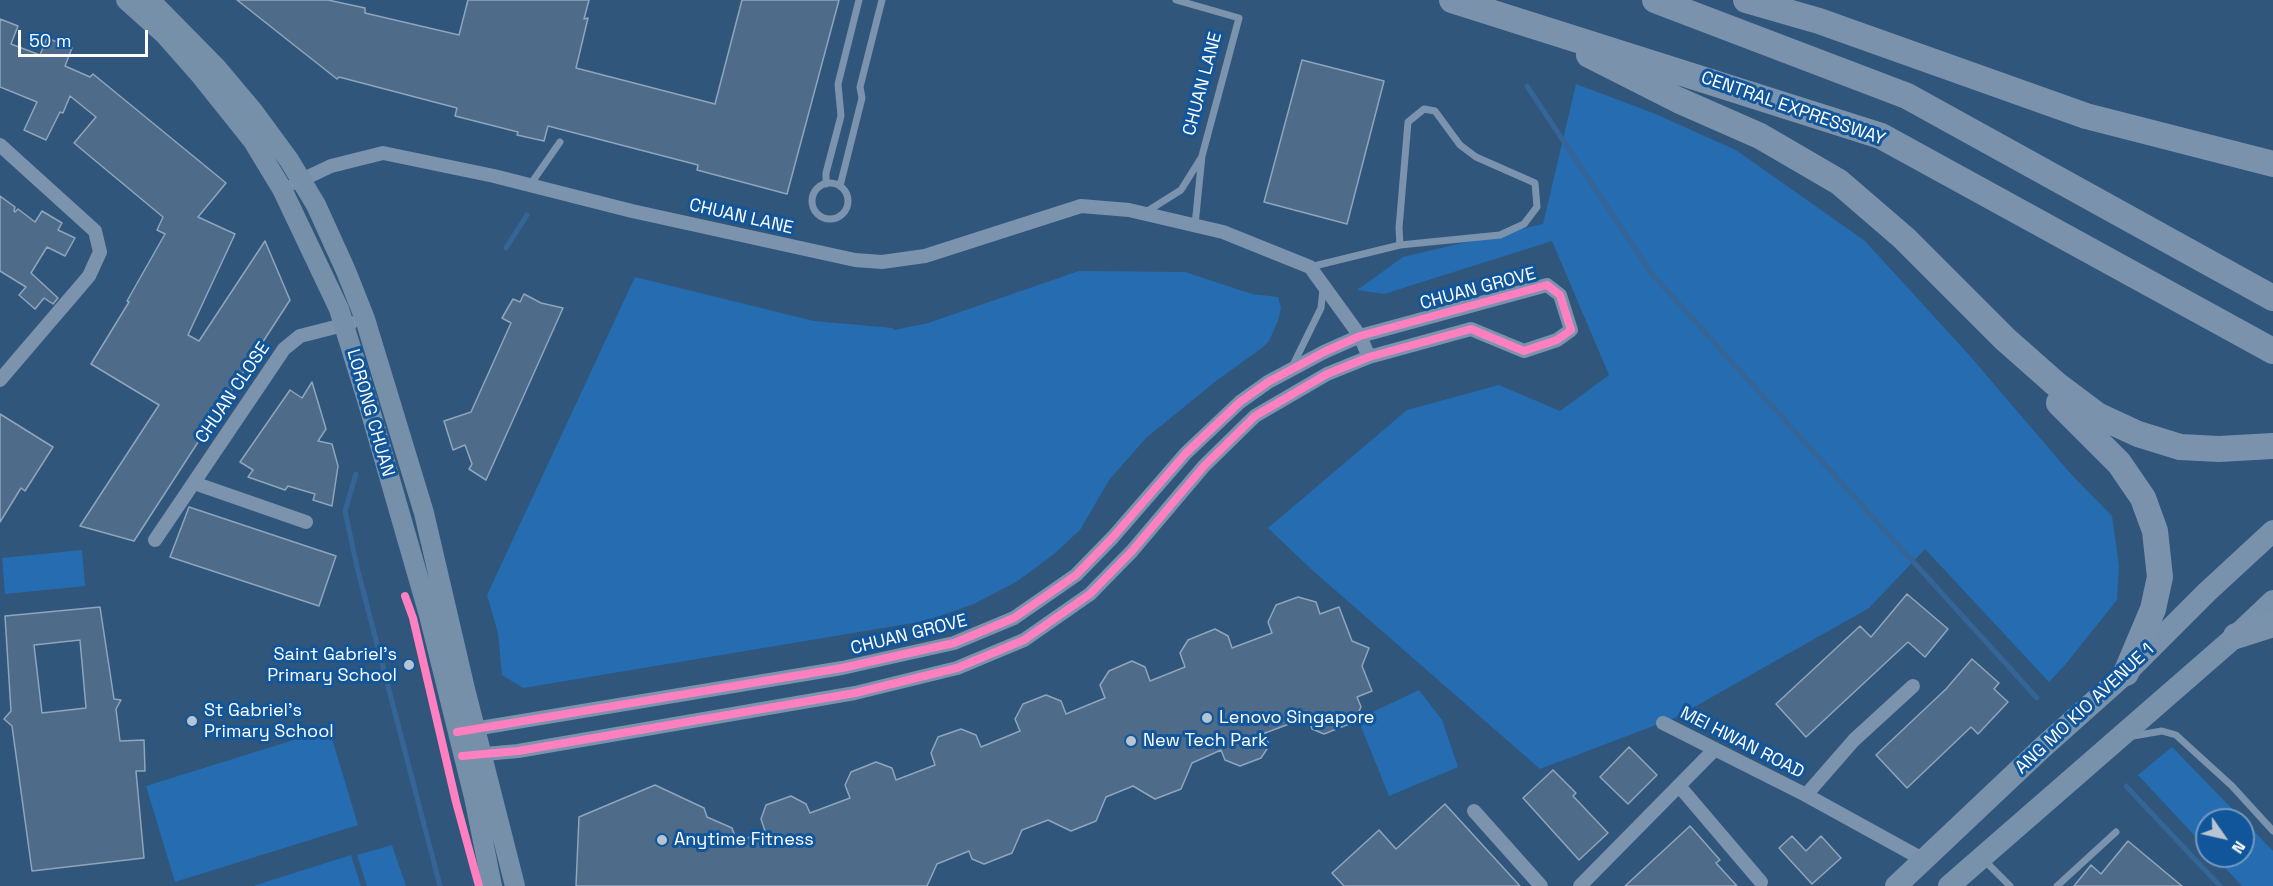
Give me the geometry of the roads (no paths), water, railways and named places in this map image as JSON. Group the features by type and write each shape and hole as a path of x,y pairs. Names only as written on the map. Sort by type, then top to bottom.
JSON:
{"highway":[{"name":"CENTRAL EXPRESSWAY","path":"1452,0 1881,136 2273,351"},
{"path":"1664,3 1705,0"},
{"path":"1746,0 1819,21 2086,116 2273,164"},
{"path":"1664,3 1907,96 2273,298"},
{"path":"1516,19 1678,100 1760,136 1839,182 1904,238 2005,339 2057,385 2097,415 2138,434 2180,447 2219,449 2273,446"},
{"path":"2005,339 2048,392 2119,463 2143,498 2155,531 2160,577 2153,609 2126,673"},
{"path":"2236,636 2273,624"}],"main road":[{"name":"LORONG CHUAN","path":"126,0 164,34 201,76 253,141 282,189 344,325 394,495 412,515"},
{"name":"LORONG CHUAN","path":"150,0 183,32 246,102 290,160 333,241 364,319 416,488 412,515 429,615 515,886"},
{"name":"ANG MO KIO AVENUE 1","path":"1896,886 2042,748 2126,673 2207,592 2273,531"},
{"path":"1949,886 2236,636 2273,601"},
{"name":"LORONG CHUAN","path":"472,755 474,797 492,886"}],"street":[{"path":"0,145 95,231 100,252 89,276 0,380"},
{"name":"CHUAN LANE","path":"282,189 331,166 383,153 855,261 882,262 925,256 1080,206 1145,213 1195,225 1232,235 1310,267"},
{"path":"1310,267 1360,336 1369,357"},
{"name":"CHUAN GROVE","path":"466,730 842,668 954,643 1014,618 1076,575 1113,537 1186,453 1240,402 1268,382 1360,336 1547,285 1560,295 1571,330 1557,340 1524,351 1471,329 1369,357 1327,374 1255,416 1204,466 1132,551 1090,594 1024,640 957,668 855,693 518,751 472,755"},
{"name":"CHUAN CLOSE","path":"155,540 284,349 300,336 364,319"},
{"path":"194,483 306,522"},
{"name":"MEI HWAN ROAD","path":"1806,795 1854,740 1913,686"},
{"name":"MEI HWAN ROAD","path":"1663,723 1806,795 1924,860"},
{"path":"1580,886 1715,749"},
{"path":"1680,787 1761,882"},
{"path":"1474,812 1541,886"}],"lane":[{"path":"826,184 826,173 841,116 838,84 859,0"},
{"path":"840,186 862,98 860,87 882,0"},
{"name":"CHUAN LANE","path":"1176,0 1239,18 1202,156 1195,225"},
{"path":"1310,267 1400,245 1500,235 1524,224 1536,207 1535,183 1476,157 1460,145 1435,111 1424,109 1408,122 1399,228 1400,245"},
{"path":"530,185 560,142"},
{"path":"1145,213 1181,190 1202,156"},
{"path":"826,184 840,186 846,192 848,207 838,218 830,219 817,213 812,199 820,187 826,184"},
{"path":"1289,371 1321,308 1324,286"},
{"path":"394,495 416,488"},
{"path":"2107,748 2131,736 2150,732 2162,731 2176,735 2232,786 2273,831"},
{"path":"2057,886 2116,832"},
{"path":"1982,857 2010,886"}],"waterway":[{"path":"1527,86 1651,273 2037,698"},
{"path":"506,248 527,215"},
{"path":"356,474 345,511 357,567 440,886"},
{"path":"2126,786 2220,886"}],"place":[{"name":"Saint Gabriel's Primary School","path":"409,665"},
{"name":"Lenovo Singapore","path":"1207,718"},
{"name":"St Gabriel's Primary School","path":"192,721"},
{"name":"New Tech Park","path":"1131,741"},
{"name":"Anytime Fitness","path":"662,840"}]}
